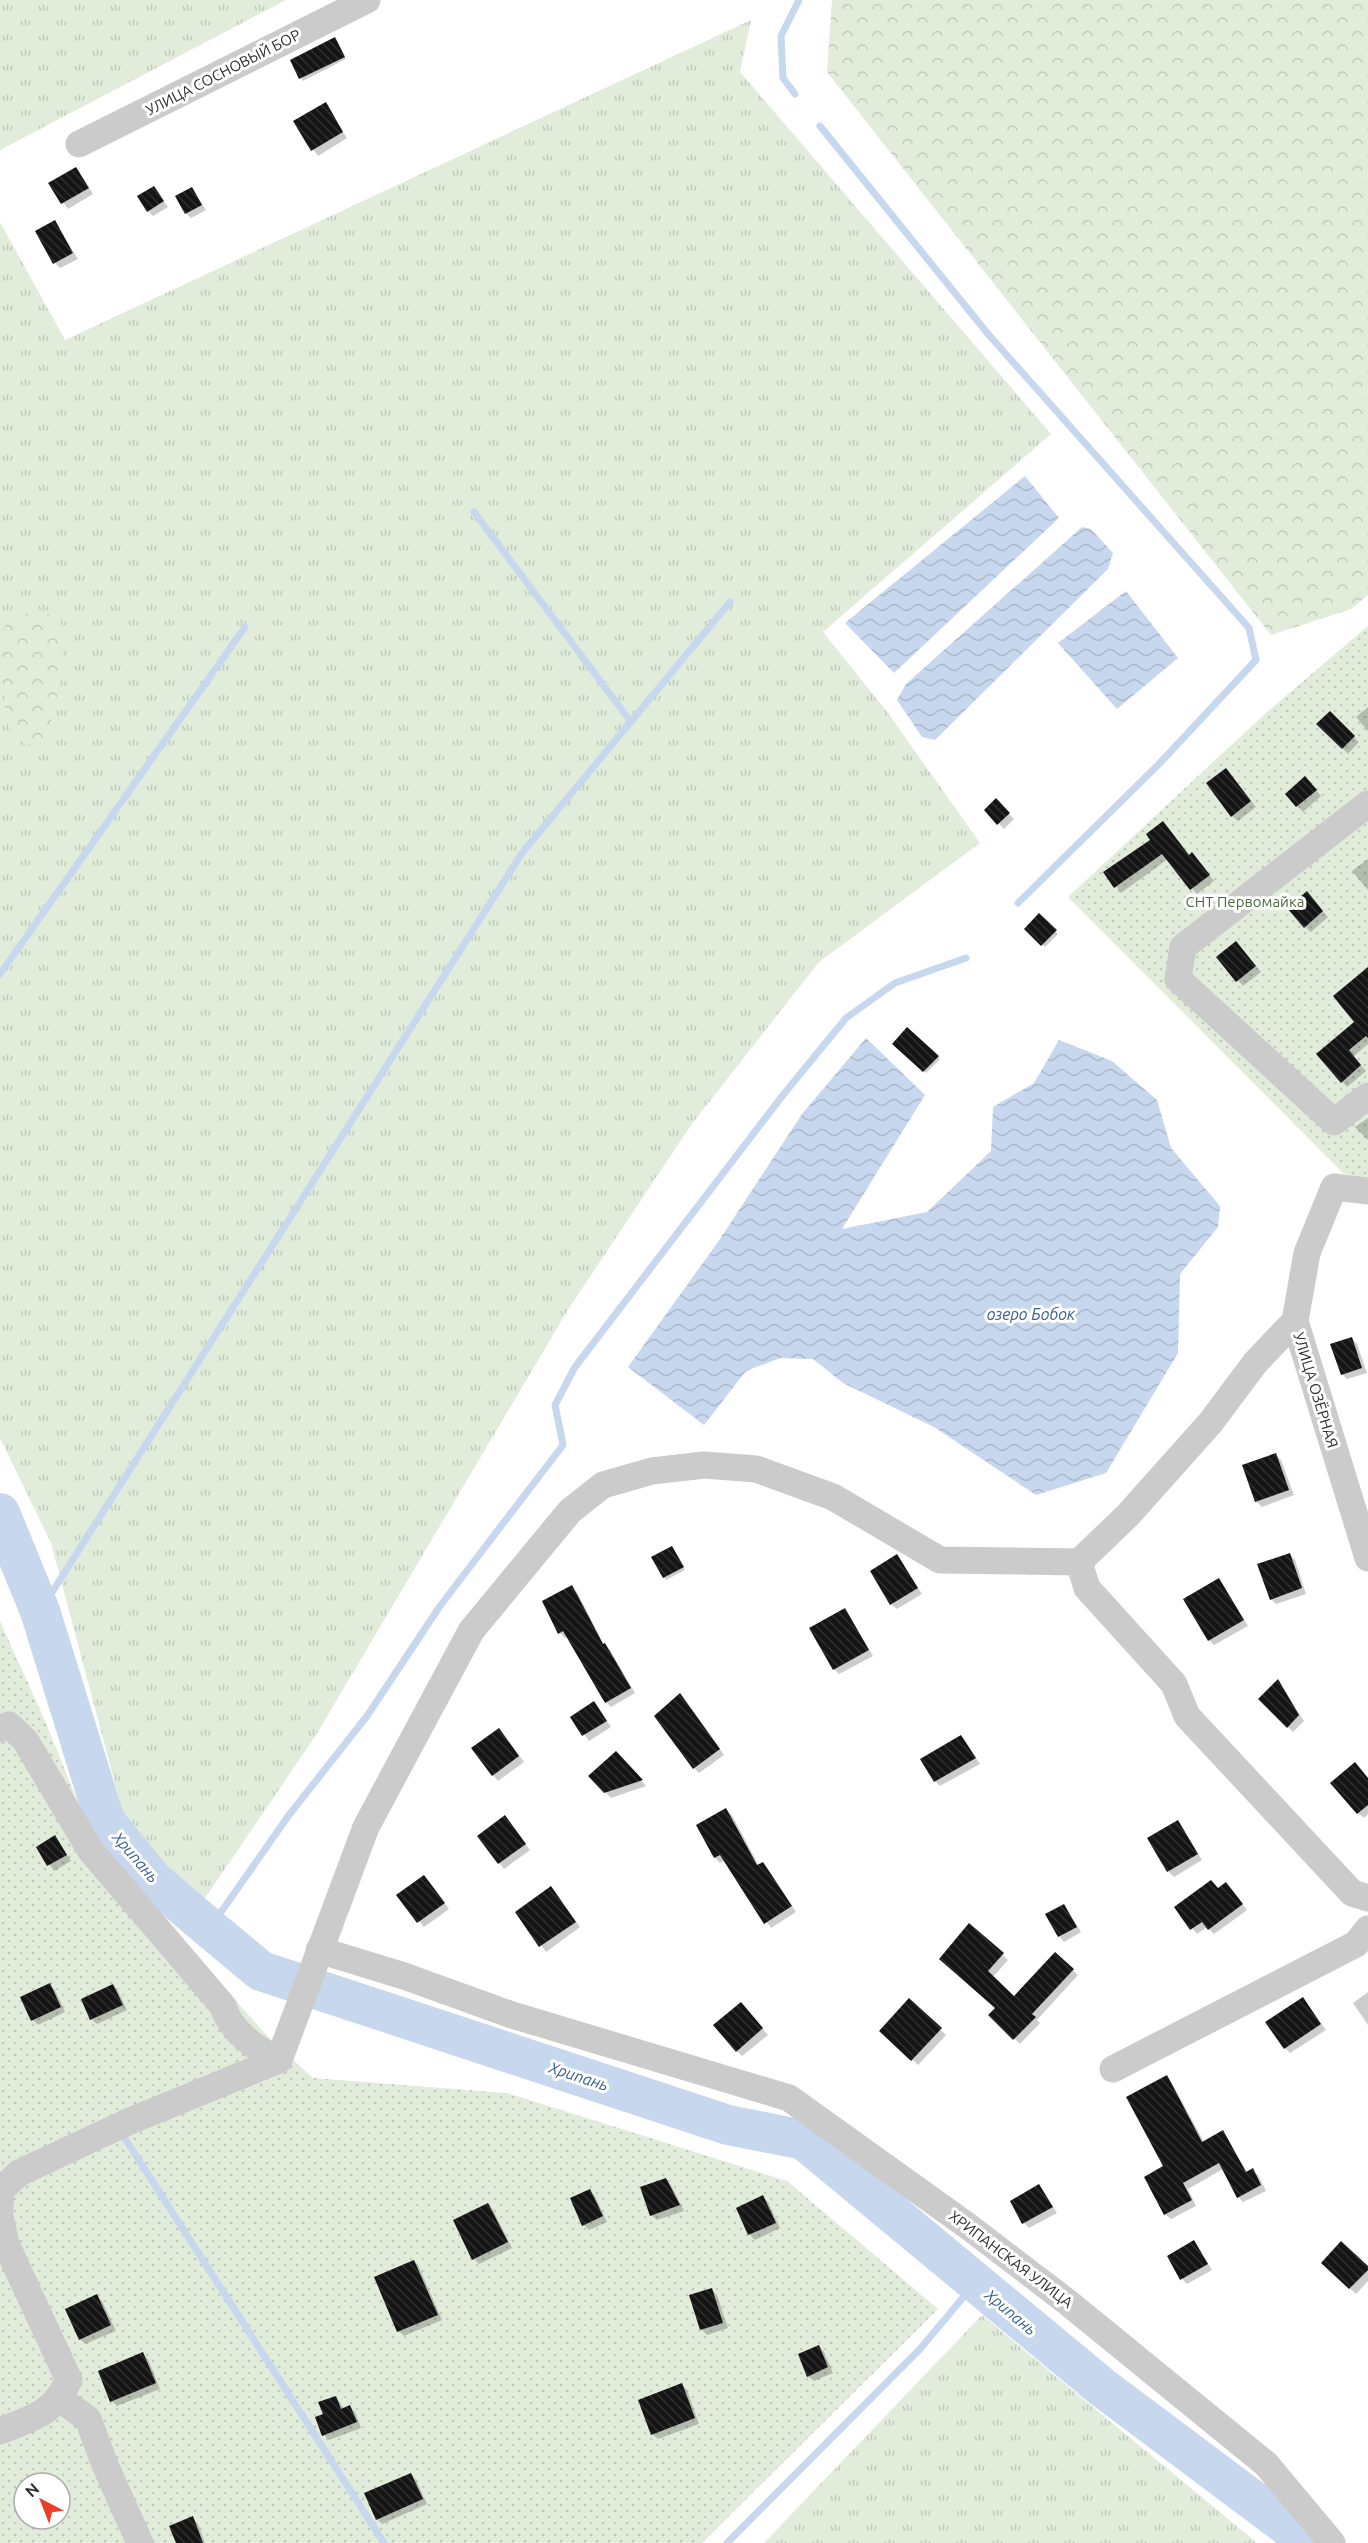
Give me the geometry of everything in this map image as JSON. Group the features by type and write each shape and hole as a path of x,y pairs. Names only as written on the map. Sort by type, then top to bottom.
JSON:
{"street":[{"name":"УЛИЦА СОСНОВЫЙ БОР","path":"79,144 367,0"},
{"path":"1368,804 1183,946 1178,980 1334,1122 1368,1096"},
{"name":"УЛИЦА ОЗЁРНАЯ","path":"1368,1191 1334,1187 1307,1253 1295,1322 1368,1558"},
{"path":"0,2431 44,2412 60,2399 69,2380 6,2244 0,2201 20,2173 120,2126 279,2060 366,1827 471,1631 570,1511 603,1485 652,1471 694,1466 756,1469 833,1497 940,1560 1078,1562 1128,1515 1211,1422 1255,1363 1295,1322"},
{"path":"1078,1562 1087,1588 1174,1684 1187,1716 1352,1893 1368,1898"},
{"path":"0,1730 9,1725 25,1740 91,1851 223,2006 225,2016 257,2050 279,2060"},
{"path":"1113,2069 1356,1944 1368,1929"},
{"name":"ХРИПАНСКАЯ УЛИЦА","path":"315,1961 404,1976 512,2015 789,2098 969,2227 1066,2301 1266,2464 1332,2543"},
{"path":"60,2399 88,2419 105,2465 140,2543"}],"green space":[{"path":"0,0 286,0 0,150"},
{"path":"832,0 1368,0 1368,595 1351,609 1271,635 827,72"},
{"path":"751,20 740,72 1051,434 823,632 888,713 980,843 819,962 691,1125 569,1308 316,1735 201,1904 127,1829 51,1543 0,1438 0,222 65,340"},
{"path":"41,610 61,622 63,671 47,740 26,745 11,730 8,720 1,650 2,631 14,619"},
{"name":"СНТ Первомайка","path":"1368,626 1368,1179 1344,1174 1068,897 1267,712"},
{"path":"0,1621 45,1721 94,1842 270,2039 313,2078 507,2093 787,2181 938,2309 702,2543 0,2543"},
{"path":"982,2315 1257,2543 764,2543"}],"water":[{"path":"1025,476 1059,518 894,673 845,623"},
{"path":"1082,527 1091,529 1113,553 1108,569 935,740 922,737 897,700 906,684"},
{"path":"1126,591 1178,658 1117,709 1058,643"},
{"name":"озеро Бобок","path":"866,1038 925,1095 842,1229 927,1212 991,1151 993,1107 1034,1083 1059,1040 1112,1061 1157,1100 1171,1148 1220,1206 1218,1227 1180,1274 1178,1353 1106,1473 1036,1495 934,1427 843,1383 813,1359 780,1358 746,1371 704,1425 628,1367 718,1242 802,1114"}],"building":[{"path":"335,37 345,57 299,79 290,60"},
{"path":"326,102 343,132 311,151 293,121"},
{"path":"76,167 89,188 61,204 48,183"},
{"path":"154,186 164,201 147,212 137,196"},
{"path":"192,187 202,205 185,214 175,196"},
{"path":"55,220 73,253 53,264 35,231"},
{"path":"1330,711 1355,736 1342,749 1316,724"},
{"path":"1226,768 1251,801 1231,817 1206,783"},
{"path":"1305,776 1317,790 1296,807 1285,794"},
{"path":"996,798 1010,813 997,825 984,810"},
{"path":"1163,821 1189,855 1192,852 1210,875 1190,890 1162,854 1114,888 1103,872 1150,840 1146,834"},
{"path":"1307,891 1323,911 1304,928 1287,908"},
{"path":"1039,913 1057,930 1041,946 1024,929"},
{"path":"1236,941 1256,966 1236,982 1216,957"},
{"path":"1368,967 1368,1038 1366,1036 1349,1050 1361,1065 1341,1083 1316,1054 1354,1022 1333,996"},
{"path":"907,1027 939,1056 923,1072 892,1044"},
{"path":"1352,1337 1362,1368 1341,1375 1330,1344"},
{"path":"1276,1453 1289,1490 1255,1502 1242,1465"},
{"path":"672,1546 684,1567 663,1578 651,1557"},
{"path":"1290,1553 1302,1588 1270,1600 1257,1564"},
{"path":"897,1554 918,1588 890,1605 870,1571"},
{"path":"1219,1578 1244,1620 1208,1641 1183,1599"},
{"path":"572,1585 603,1644 605,1643 631,1688 605,1703 563,1631 558,1634 542,1601"},
{"path":"845,1608 869,1650 833,1670 809,1628"},
{"path":"1278,1679 1299,1715 1287,1728 1258,1699"},
{"path":"680,1693 720,1749 693,1769 654,1716"},
{"path":"594,1701 607,1721 582,1736 570,1717"},
{"path":"499,1728 519,1756 492,1776 471,1748"},
{"path":"961,1735 976,1758 934,1782 920,1759"},
{"path":"616,1751 643,1780 604,1793 588,1776"},
{"path":"1355,1762 1368,1778 1368,1805 1357,1814 1330,1783"},
{"path":"726,1808 757,1865 763,1862 792,1906 764,1924 720,1855 714,1858 696,1825"},
{"path":"505,1815 526,1844 498,1864 477,1836"},
{"path":"1178,1820 1198,1854 1167,1872 1147,1838"},
{"path":"55,1835 67,1855 47,1866 36,1847"},
{"path":"424,1875 445,1903 417,1923 396,1895"},
{"path":"1211,1880 1218,1888 1226,1882 1243,1904 1208,1930 1202,1922 1190,1930 1174,1907"},
{"path":"551,1886 576,1922 539,1947 515,1912"},
{"path":"1064,1904 1077,1927 1058,1937 1045,1914"},
{"path":"969,1923 1004,1953 988,1971 1014,1996 1055,1952 1074,1969 1032,2014 1036,2017 1013,2040 988,2015 995,2008 939,1959"},
{"path":"50,1983 61,2007 31,2021 20,1997"},
{"path":"113,1984 123,2005 90,2020 81,1999"},
{"path":"1303,1997 1321,2024 1284,2049 1265,2022"},
{"path":"909,1998 942,2028 911,2061 879,2031"},
{"path":"741,2002 763,2028 736,2052 713,2025"},
{"path":"1167,2075 1202,2142 1223,2130 1246,2172 1253,2168 1261,2185 1237,2198 1219,2163 1183,2183 1192,2200 1164,2215 1144,2177 1163,2166 1126,2097"},
{"path":"666,2178 680,2205 650,2216 640,2187"},
{"path":"1039,2184 1053,2207 1022,2224 1010,2201"},
{"path":"590,2189 603,2216 582,2226 570,2198"},
{"path":"763,2195 776,2223 748,2235 736,2208"},
{"path":"488,2203 508,2242 472,2260 453,2220"},
{"path":"1194,2240 1208,2264 1180,2280 1167,2256"},
{"path":"1341,2241 1368,2266 1368,2270 1349,2289 1321,2263"},
{"path":"414,2260 438,2315 397,2332 374,2277"},
{"path":"712,2288 723,2323 700,2330 689,2295"},
{"path":"97,2294 111,2325 79,2340 65,2309"},
{"path":"819,2345 828,2367 807,2377 798,2354"},
{"path":"143,2352 156,2383 110,2402 98,2371"},
{"path":"682,2383 695,2418 651,2435 638,2400"},
{"path":"336,2396 341,2409 350,2405 357,2422 322,2436 315,2417 323,2414 318,2402"},
{"path":"411,2473 423,2499 376,2520 364,2493"},
{"path":"193,2516 203,2543 176,2543 169,2526"}],"waterway":[{"path":"795,94 783,78 781,36 799,0"},
{"path":"820,126 988,334 1249,628 1256,660 1160,763 1018,903"},
{"path":"474,512 631,722"},
{"path":"40,1611 522,853 730,602"},
{"path":"0,974 245,627"},
{"path":"208,1927 219,1915 289,1815 367,1716 440,1606 563,1445 555,1405 575,1367 783,1095 846,1018 895,983 966,958"},
{"name":"Хрипань","path":"0,1513 40,1611 105,1821 153,1880 261,1971 728,2125 804,2140 1103,2388 1298,2534 1304,2543"},
{"path":"126,2140 384,2543"},
{"path":"727,2543 920,2349 976,2282"}]}
